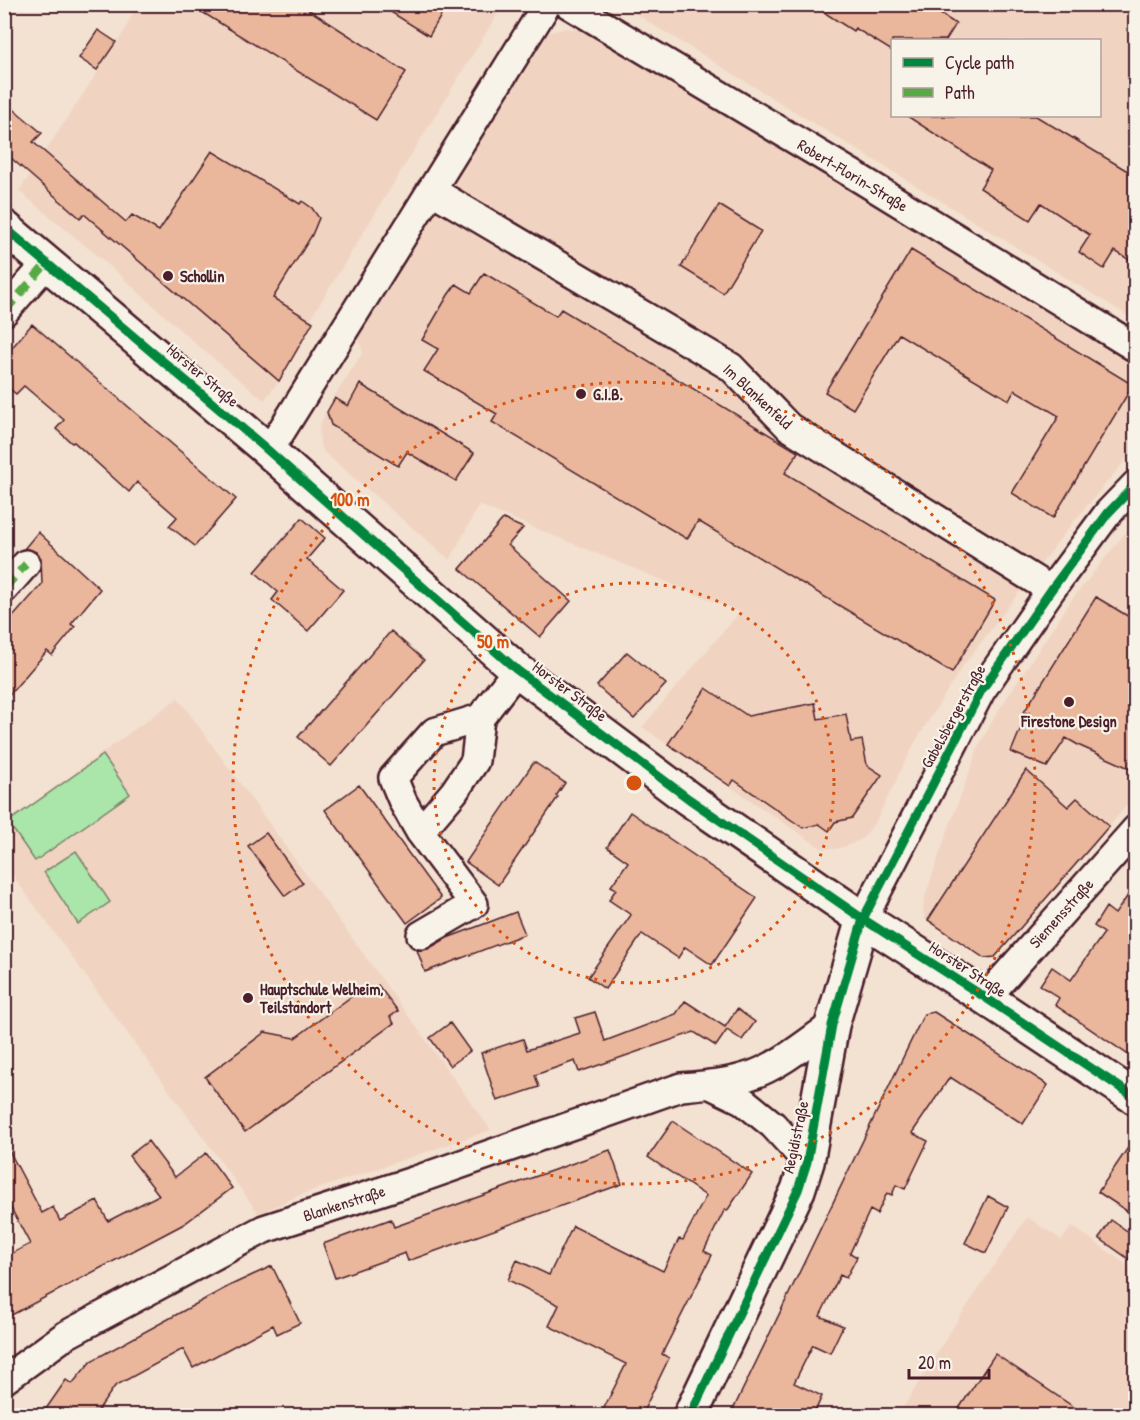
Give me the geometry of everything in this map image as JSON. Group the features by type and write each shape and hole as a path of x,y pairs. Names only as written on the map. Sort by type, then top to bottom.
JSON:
{"main road":[{"name":"Horster Straße","path":"4,227 269,451 517,670 689,799 863,919 1136,1098"},
{"name":"Aegidistraße","path":"690,1416 798,1190 807,1162 832,1025 863,919"}],"street":[{"path":"269,451 547,4"},
{"name":"Robert-Florin-Straße","path":"568,4 1136,348"},
{"name":"Im Blankenfeld","path":"431,190 731,368 789,427 1051,590"},
{"path":"4,312 48,262"},
{"name":"Gabelsbergerstraße","path":"863,919 981,691 1108,513 1136,484"},
{"path":"4,589 26,564"},
{"name":"Horster Straße","path":"480,718 517,670"},
{"path":"420,832 454,792 475,761 480,718 434,732 393,778 420,832 474,904 421,935"},
{"name":"Siemensstraße","path":"986,998 1136,829"},
{"name":"Blankenstraße","path":"4,1380 66,1335 264,1230 416,1180 681,1087 752,1075 789,1056 832,1025"},
{"path":"709,1084 742,1100 773,1125 807,1162"}],"shaded area":[{"path":"137,5 503,5 311,318 314,321 279,381 264,400 197,345 111,267 19,191 124,32"},
{"path":"622,5 1135,5 1135,320 660,29"},
{"path":"568,28 583,31 601,39 1135,362 1135,449 1070,526 962,667 914,744 876,821 863,838 849,845 836,849 821,848 642,727 740,612 479,505 450,560 325,453 320,445 319,427 329,405 363,352 358,336 545,33"},
{"path":"1135,521 1135,796 996,958 984,959 925,919 924,900 944,841 979,746 995,716 1070,602"},
{"name":"Hauptschule Welheim, Teilstandort","path":"178,698 491,1130 302,1194 259,1214 5,865 4,824"},
{"path":"1027,1217 1062,1240 1072,1226 1133,1269 1135,1266 1135,1415 898,1416 957,1321"}],"green space":[{"path":"103,755 130,794 35,861 8,822"},
{"path":"76,851 110,902 78,924 44,872"}],"building":[{"path":"189,4 300,4 406,72 376,120"},
{"path":"378,4 448,4 429,36"},
{"path":"811,4 925,4 956,24 947,39 891,39 891,50 855,28 853,31"},
{"path":"98,30 116,42 97,70 79,58"},
{"path":"4,101 42,133 33,142 126,222 132,215 159,231 212,151 300,204 302,201 312,208 319,218 312,235 273,298 313,322 279,381 84,214 80,218 4,152"},
{"path":"909,117 1038,117 1136,176 1136,264 1115,251 1104,269 1079,252 1090,235 1041,203 1030,220 980,188 991,170"},
{"path":"719,205 761,231 723,293 681,267"},
{"path":"911,250 1133,385 1053,518 1012,493 1059,416 1015,390 1009,400 899,334 853,409 825,392"},
{"name":"G.I.B.","path":"484,273 556,316 561,309 798,452 785,473 995,600 952,673 698,521 687,539 492,422 497,414 424,371 438,349 422,340 448,295 456,284 471,293"},
{"path":"32,324 236,499 195,546 169,526 177,517 137,482 129,492 74,442 72,443 56,429 64,420 24,386 16,394 4,384 4,357"},
{"path":"360,384 474,453 456,481 407,452 398,466 331,425 327,412 335,398 348,406"},
{"path":"302,518 325,538 307,559 343,590 308,631 272,600 278,592 255,572"},
{"path":"503,519 523,528 508,545 571,601 540,637 460,569"},
{"path":"38,532 100,589 71,624 75,627 52,655 47,651 4,701 4,627 42,584 41,558 36,552 24,549"},
{"path":"1096,597 1136,621 1136,771 1066,738 1047,767 1011,752 1027,713 1024,712"},
{"path":"391,631 424,660 331,766 298,737"},
{"path":"627,652 666,684 634,719 597,686"},
{"path":"706,688 748,716 815,703 818,719 846,714 851,742 862,740 867,765 882,775 852,818 835,822 829,831 819,824 803,828 734,780 730,786 668,744"},
{"path":"534,762 565,783 556,796 558,797 498,885 466,862"},
{"path":"1026,770 1068,807 1077,798 1109,826 995,957 984,958 928,920"},
{"path":"359,785 441,898 407,923 325,810"},
{"path":"630,812 757,898 712,965 685,947 678,958 642,934 605,989 588,977 631,915 609,900 616,889 611,886 628,862 607,847"},
{"path":"266,833 303,883 285,896 248,846"},
{"path":"1136,884 1136,1060 1055,1005 1059,998 1040,985 1052,967 1071,980 1104,933 1094,926 1106,907 1115,914"},
{"path":"516,912 525,934 425,972 417,950 428,949 447,938"},
{"path":"367,985 371,991 378,985 398,1011 390,1017 394,1023 245,1132 205,1077 265,1032 295,1038"},
{"path":"685,1001 725,1027 737,1009 755,1022 742,1040 727,1030 716,1046 694,1032 579,1072 575,1061 535,1075 539,1087 497,1101 481,1053 523,1039 527,1050 580,1033 575,1018 595,1012 605,1041 676,1014"},
{"path":"934,1012 1048,1085 1023,1124 950,1077 912,1133 928,1141 905,1189 896,1185 892,1195 887,1193 877,1214 870,1210 850,1253 857,1257 846,1278 840,1275 820,1316 843,1326 830,1353 813,1345 794,1383 822,1396 813,1416 730,1416 924,1014"},
{"path":"450,1023 470,1051 450,1066 430,1038"},
{"path":"673,1121 752,1174 727,1211 725,1209 704,1251 712,1255 662,1354 669,1358 641,1416 600,1416 626,1364 549,1326 559,1305 508,1280 517,1260 549,1275 573,1226 663,1271 679,1239 683,1240 706,1196 648,1157"},
{"path":"1136,1136 1136,1217 1098,1192"},
{"path":"4,1141 42,1213 53,1207 60,1221 97,1201 108,1221 159,1195 129,1156 148,1141 175,1177 206,1153 232,1188 184,1224 4,1319 4,1279 13,1275 5,1257 30,1244 4,1195"},
{"path":"610,1150 622,1184 408,1261 405,1253 335,1278 323,1244 391,1219 394,1227"},
{"path":"988,1196 1008,1207 986,1253 965,1243"},
{"path":"1111,1220 1136,1237 1136,1264 1099,1238"},
{"path":"272,1266 300,1323 277,1334 273,1325 193,1368 183,1349 115,1386 94,1416 41,1416 66,1380 72,1384 91,1361 229,1286"},
{"path":"995,1354 1087,1416 954,1416"}],"marked path":[{"path":"4,312 48,262"},
{"path":"4,589 26,564"}],"cycle path":[{"path":"4,227 263,446 517,670 689,799 863,919 1136,1098"},
{"path":"690,1416 798,1190 807,1162 832,1025 863,919 981,691 1108,513 1136,484"}],"place":[{"name":"Schollin","path":"168,276"},
{"name":"G.I.B.","path":"581,394"},
{"name":"Firestone Design","path":"1069,702"},
{"name":"Hauptschule Welheim, Teilstandort","path":"248,998"}]}
